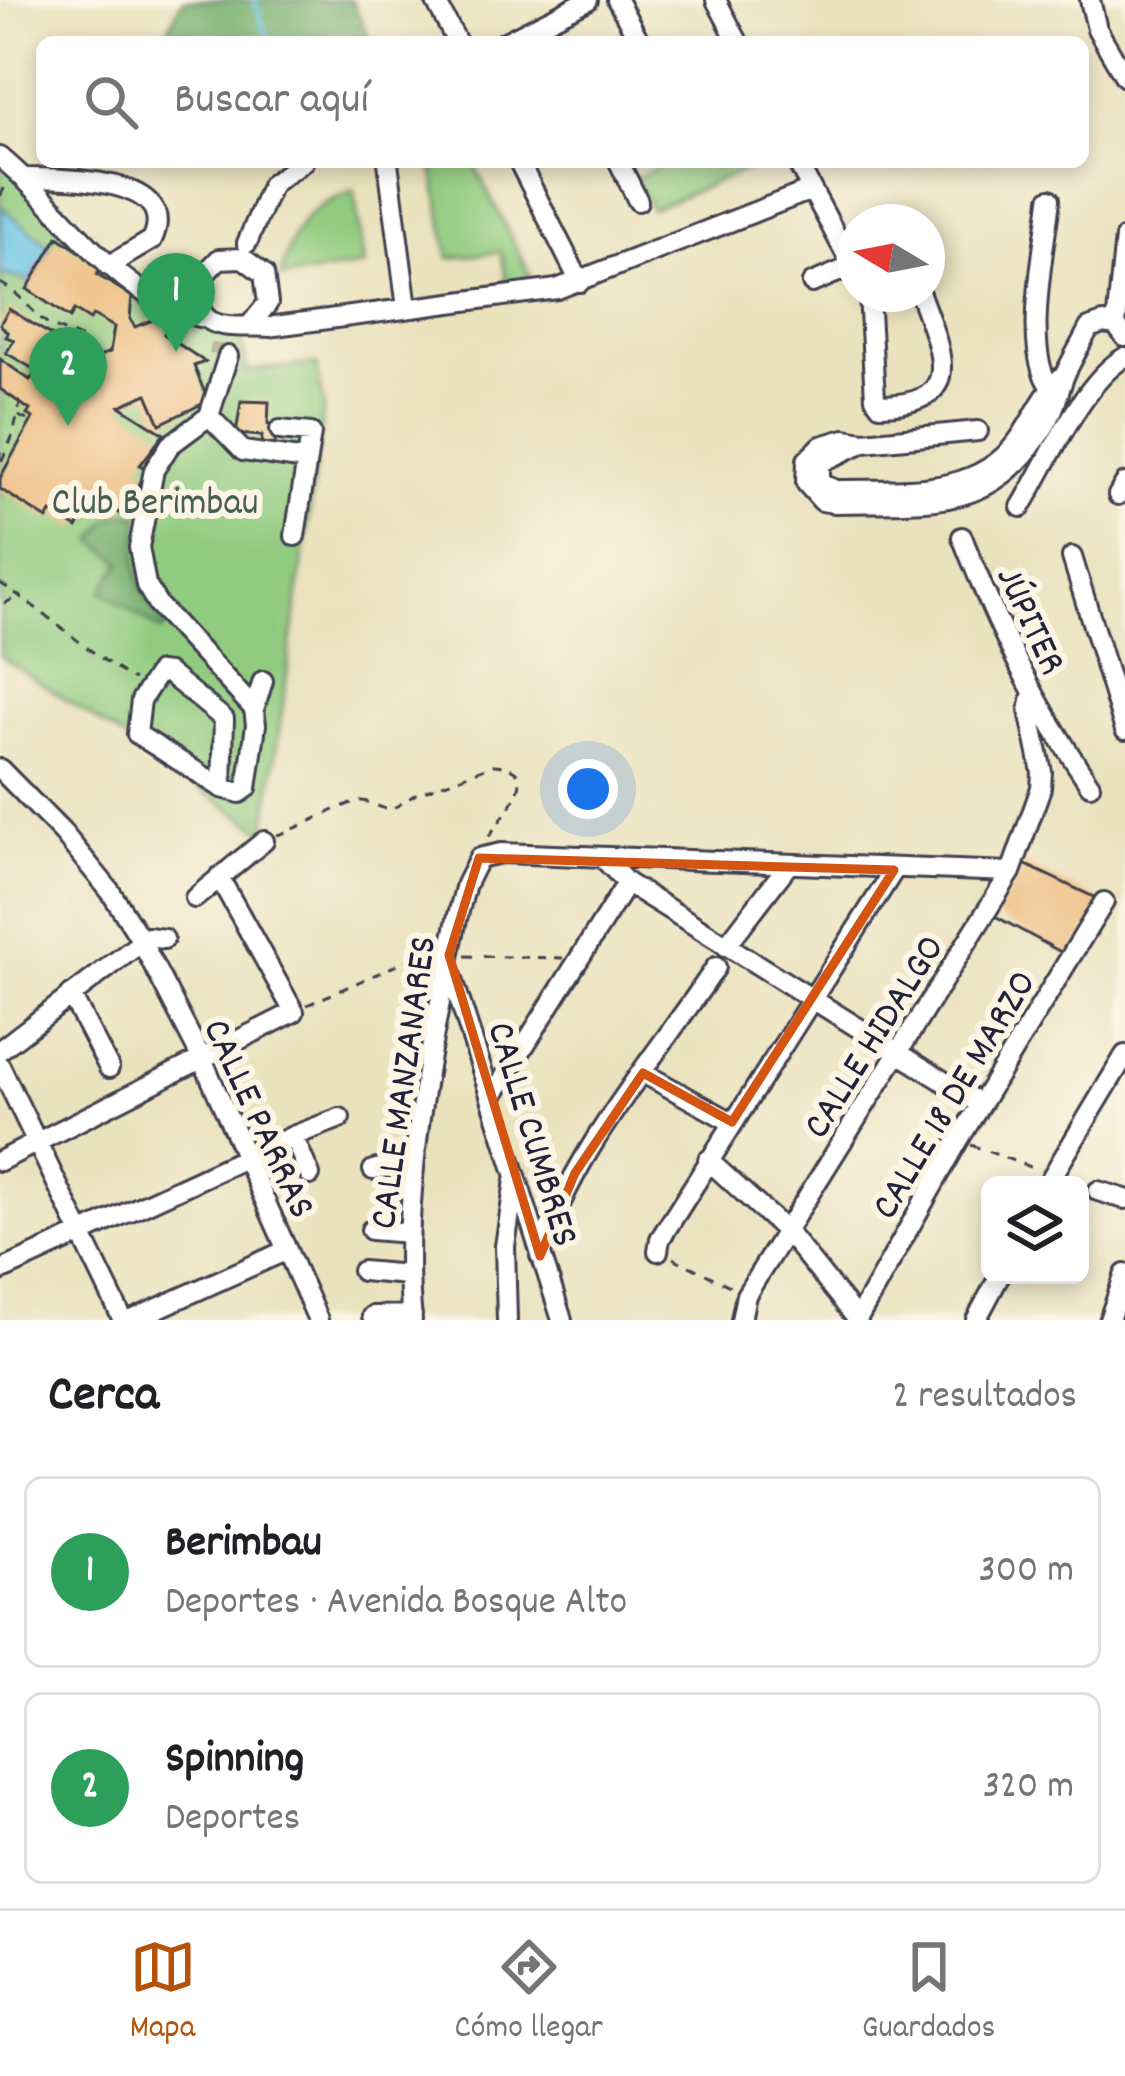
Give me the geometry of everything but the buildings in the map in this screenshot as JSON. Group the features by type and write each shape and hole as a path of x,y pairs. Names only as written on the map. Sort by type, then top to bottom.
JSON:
{"street":[{"path":"436,0 454,36"},
{"path":"517,36 588,0"},
{"path":"617,0 637,36"},
{"path":"716,0 735,36"},
{"path":"1090,0 1097,28 1125,77"},
{"path":"2,166 26,178 134,289 234,339 407,308 524,295 580,282 811,190"},
{"path":"234,339 200,307 200,279 219,259 245,250 272,184 295,168"},
{"path":"389,168 407,308"},
{"path":"522,168 580,282"},
{"path":"622,168 638,201"},
{"path":"800,168 837,239"},
{"path":"26,178 67,178 130,190 153,206 157,218 152,240 108,266"},
{"path":"1050,200 1035,340 1040,368 1058,386"},
{"path":"978,431 871,441 820,464 820,483 836,490 957,484 1000,463 1058,386 1089,328 1103,323 1120,331 1125,238"},
{"path":"245,250 269,286 268,303 234,339 208,416 170,445 154,470 140,547 146,585 158,605 254,709"},
{"path":"812,283 837,274"},
{"path":"872,312 885,403 900,437"},
{"path":"885,403 934,394 943,366 926,312"},
{"path":"1021,507 1093,386 1125,357"},
{"path":"871,441 885,403"},
{"path":"208,416 243,451 306,460"},
{"path":"280,430 311,433 295,536"},
{"name":"JÚPITER","path":"962,537 1032,696 1090,785"},
{"path":"1072,557 1125,730"},
{"path":"158,605 171,588"},
{"path":"222,788 224,718 164,671 146,687 137,734 222,788 240,793 247,788 254,709 263,681"},
{"name":"CALLE HIDALGO","path":"746,1294 1011,872 1041,788 1029,711 1032,696"},
{"name":"CALLE PARRAS","path":"0,769 110,890 142,943 203,1061 318,1320"},
{"path":"195,898 264,841"},
{"path":"479,858 501,853 1011,872"},
{"name":"CALLE MANZANARES","path":"412,1318 407,1275 416,1159 448,965 466,884 479,858"},
{"path":"603,858 626,883 980,1105"},
{"path":"726,946 788,865"},
{"path":"658,1250 708,1160 894,870"},
{"path":"0,1160 294,1012 219,877"},
{"path":"492,1097 626,883"},
{"name":"CALLE 18 DE MARZO","path":"858,1320 958,1141 1104,902"},
{"path":"0,1050 148,937 164,939"},
{"name":"CALLE CUMBRES","path":"448,965 562,1320"},
{"path":"540,1256 550,1223 575,1173 716,967"},
{"path":"71,995 109,1069"},
{"path":"1051,1176 1125,1055"},
{"path":"0,1066 128,1320 287,1250"},
{"path":"643,1072 732,1122"},
{"path":"0,1271 340,1118"},
{"path":"292,1136 310,1175"},
{"path":"373,1170 416,1159"},
{"path":"708,1160 788,1233 858,1320"},
{"path":"507,1320 505,1246 515,1175"},
{"path":"1098,1190 1125,1199"},
{"path":"371,1231 410,1233"},
{"path":"362,1271 407,1275"},
{"path":"1109,1320 1125,1274"},
{"path":"976,1320 995,1284"},
{"path":"741,1320 746,1294"},
{"path":"372,1316 412,1318"}],"path":[{"path":"0,196 7,183 2,166"},
{"path":"0,284 27,301 53,327 76,334 84,341 81,353"},
{"path":"1,464 20,403"},
{"path":"17,415 31,422"},
{"path":"8,447 17,452"},
{"path":"0,451 1,464"},
{"path":"0,583 78,643 146,687"},
{"path":"4,604 20,595"},
{"path":"75,650 78,643"},
{"path":"264,841 299,830 351,802 391,810 416,794 493,766 506,766 516,775 520,789 516,802 492,829 479,858"},
{"path":"958,1141 1040,1176"},
{"path":"1089,1188 1098,1190"},
{"path":"658,1250 746,1294"}],"highlighted area":[{"path":"479,858 894,870 732,1122 643,1073 575,1173 540,1256 449,955"}],"green space":[{"path":"182,0 352,0 368,36 165,36"},
{"name":"Club Berimbau","path":"0,159 103,263 220,334 242,335 246,371 317,364 324,407 265,832 0,656"},
{"path":"433,168 476,168 531,277 507,282 501,252 449,258"},
{"path":"656,168 751,168 651,209 635,178"},
{"path":"354,191 364,266 280,278 303,222 323,205"},
{"path":"120,514 139,515 138,574 146,597 166,624 162,631 102,591 122,562 94,541 106,523"}],"water":[{"path":"2,207 51,248 30,281 0,274"}],"waterway":[{"path":"254,0 267,36"}],"tunnel":[{"path":"218,355 220,344"}],"place":[{"name":"Berimbau","path":"176,352"},
{"name":"Spinning","path":"68,426"}]}
